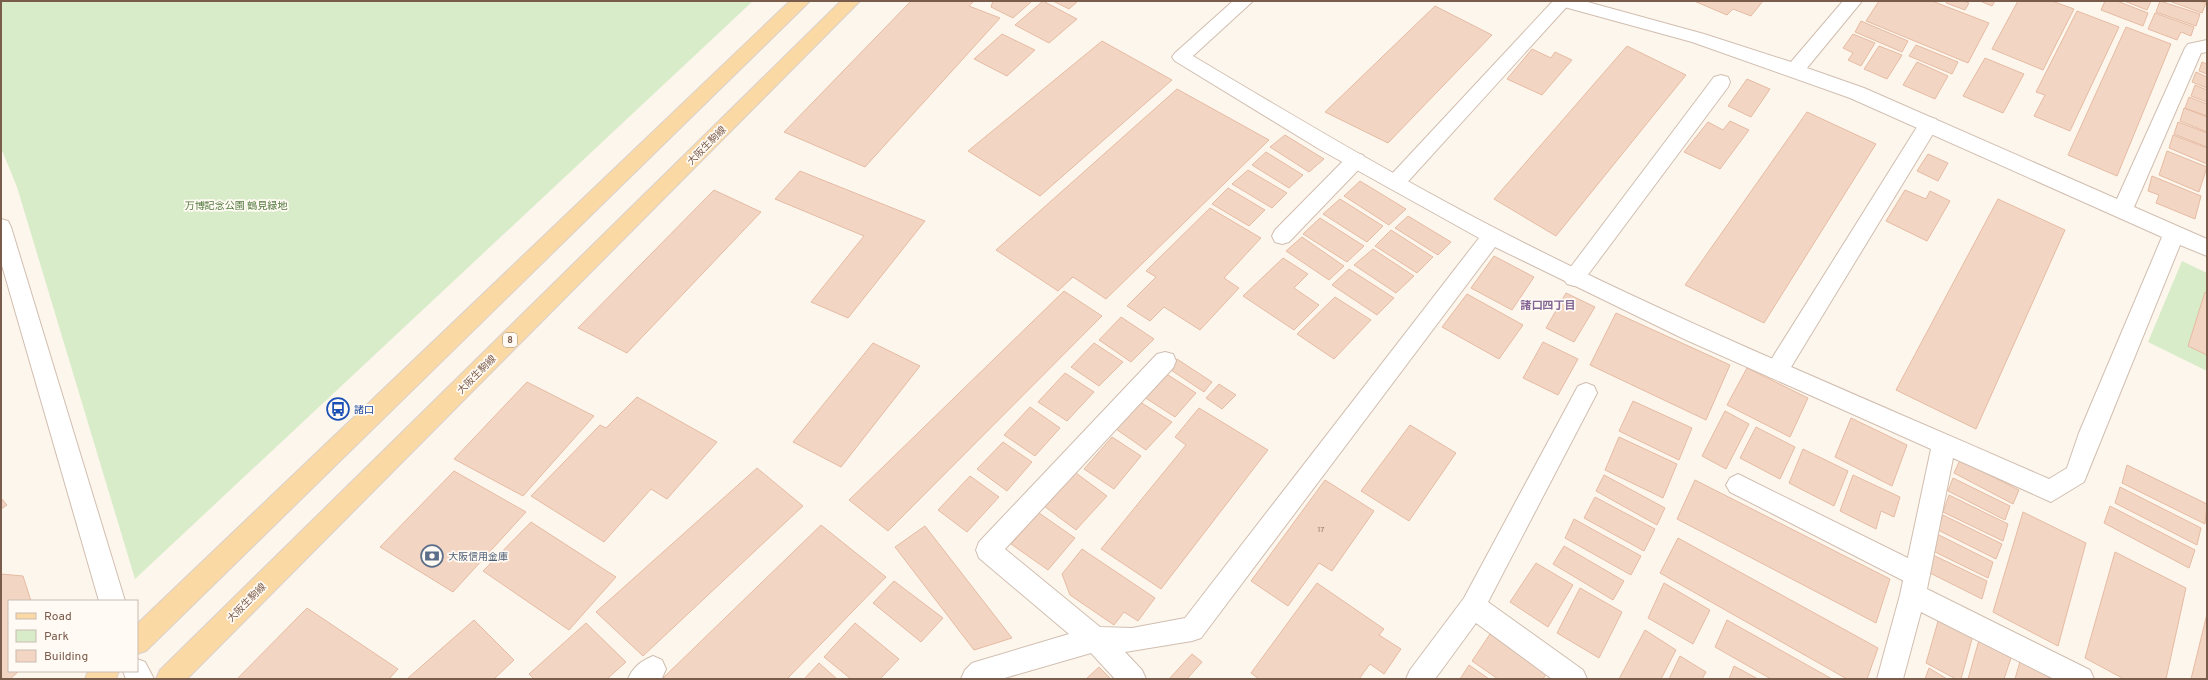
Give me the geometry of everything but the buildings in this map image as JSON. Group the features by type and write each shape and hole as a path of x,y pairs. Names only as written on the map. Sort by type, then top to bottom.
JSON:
{"main road":[{"path":"138,641 801,1"},
{"name":"大阪生駒線","path":"169,679 851,1"}],"street":[{"path":"1244,1 1181,57 1284,120 1492,236 1574,278 1777,370 2051,491 2076,475 2091,433 2174,233"},
{"path":"1396,182 1563,1 1698,38 1796,70 1928,124 2207,248"},
{"path":"1796,70 1854,1"},
{"path":"2122,210 2194,48 2207,46"},
{"path":"1574,278 1721,82"},
{"path":"1777,370 1928,124"},
{"path":"1282,236 1356,160"},
{"path":"1,227 112,600"},
{"path":"974,679 981,672 1095,639 1132,640 1192,629 1492,236"},
{"path":"1133,679 1095,639 988,550 1165,361"},
{"path":"1419,679 1473,606 1586,393"},
{"path":"1890,679 1915,585 1944,443"},
{"path":"1738,485 2081,679"},
{"path":"1473,606 1574,679"}],"green space":[{"name":"万博記念公園 鶴見緑地","path":"1,1 753,1 135,579 17,187 1,148"},
{"path":"2182,261 2207,273 2207,371 2148,342"}],"place":[{"name":"諸口","path":"338,409"},
{"name":"大阪信用金庫","path":"432,556"}],"district":[{"name":"諸口四丁目","path":"1548,305"}]}
